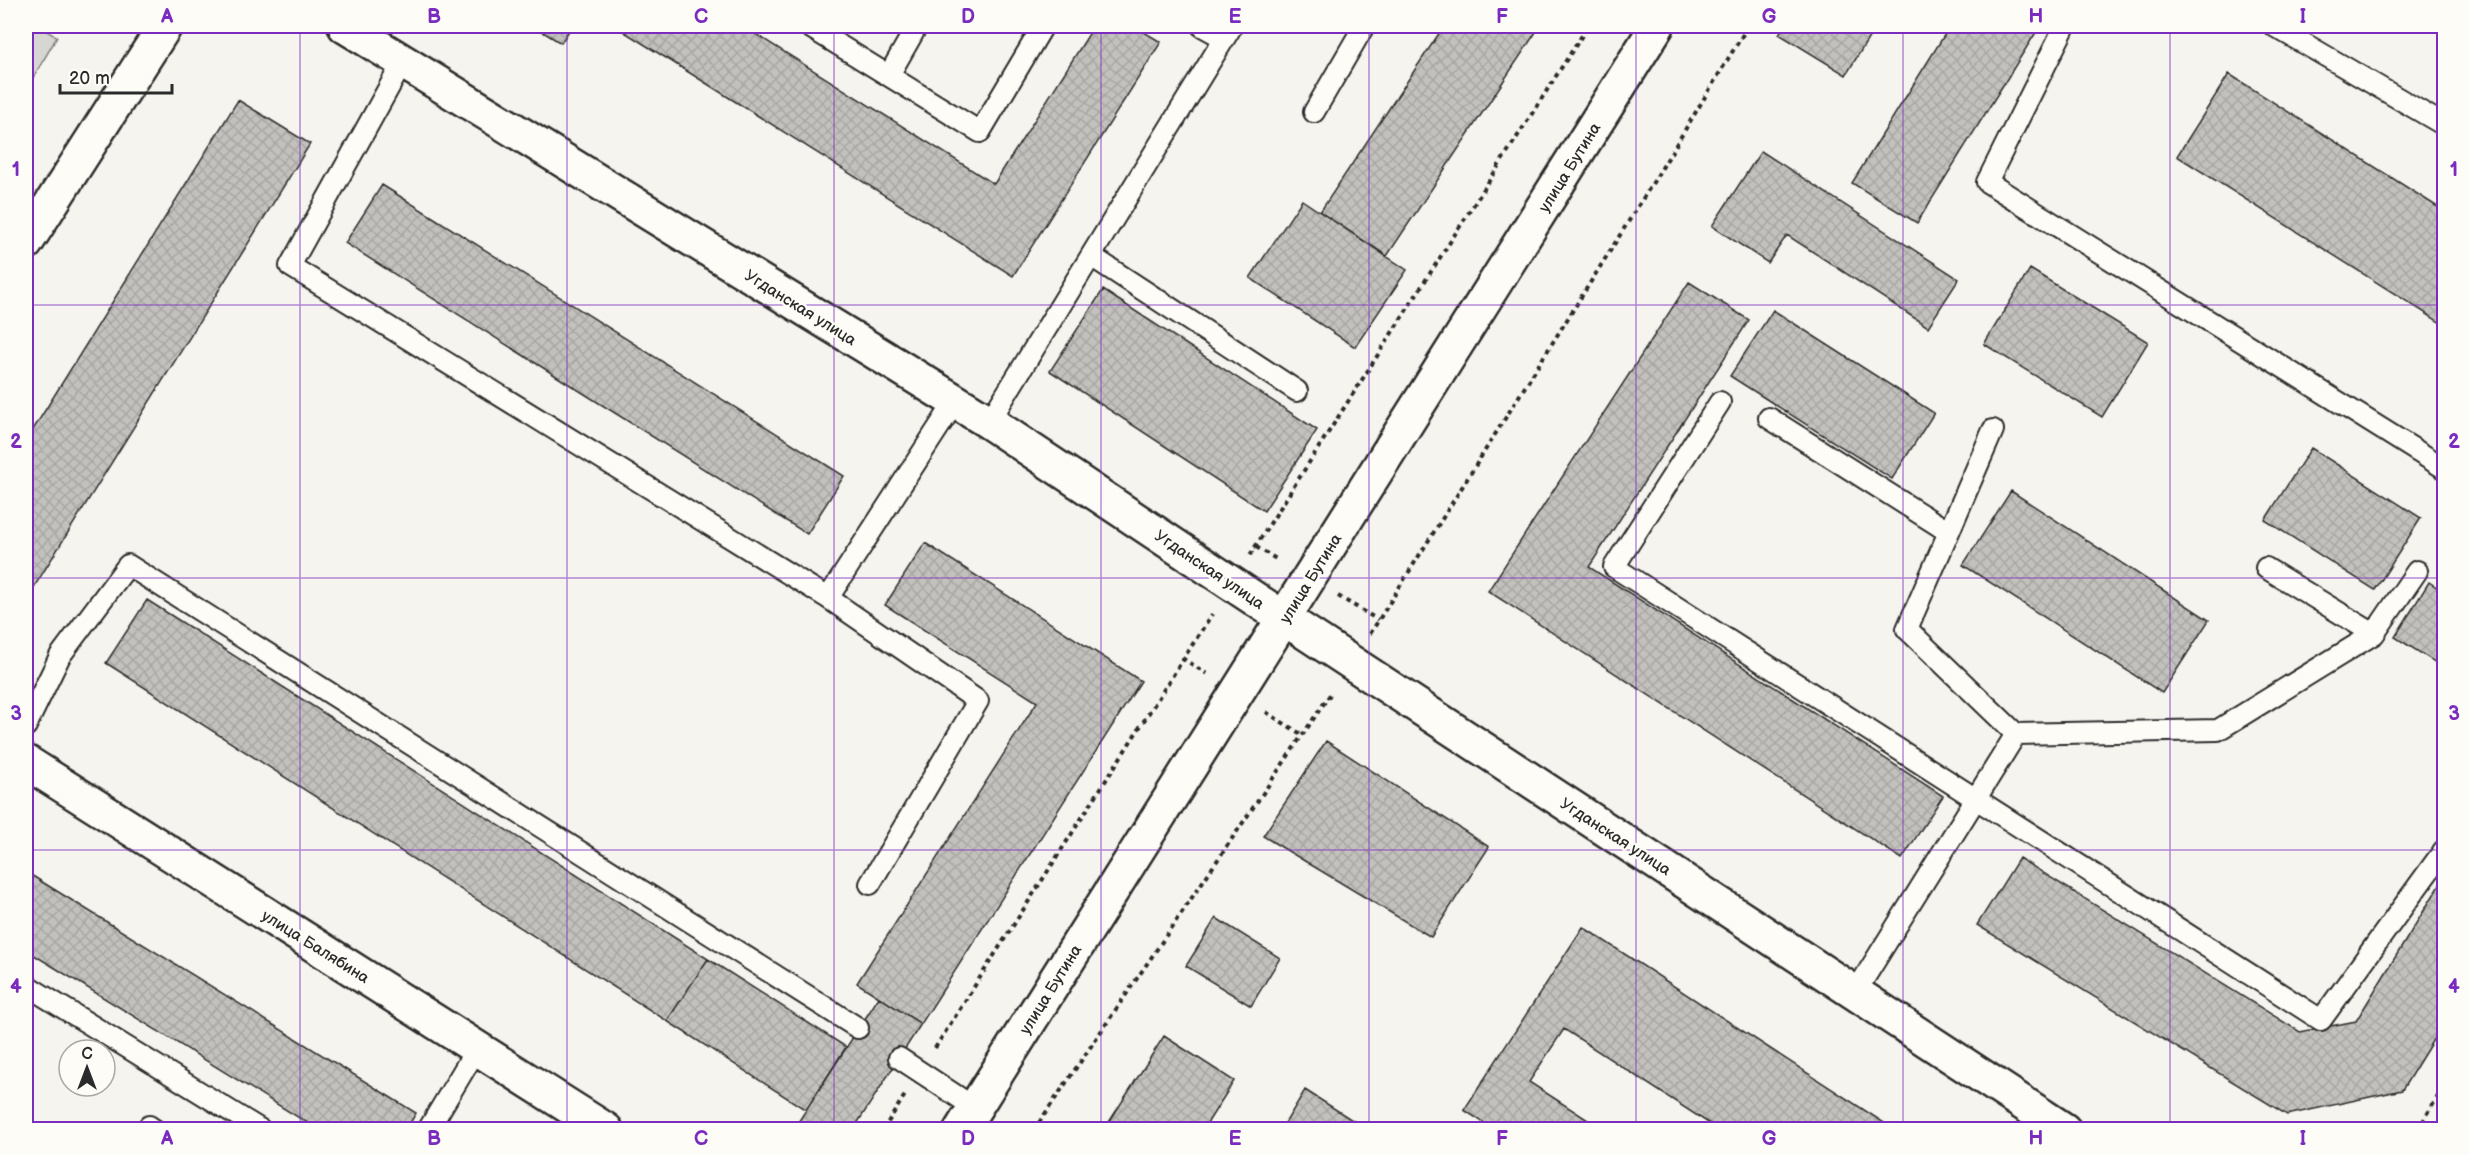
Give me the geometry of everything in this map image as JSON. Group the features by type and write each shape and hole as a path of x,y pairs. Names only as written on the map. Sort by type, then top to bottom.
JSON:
{"street":[{"path":"26,243 165,26"},
{"name":"Угданская улица","path":"345,26 989,422 2064,1130"},
{"name":"улица Бутина","path":"968,1119 1657,26"},
{"name":"улица Балябина","path":"26,762 606,1130"}],"lane":[{"path":"808,26 980,132 1039,27"},
{"path":"889,75 917,26"},
{"path":"989,422 1228,32 1202,26"},
{"path":"1314,112 1364,26"},
{"path":"2065,26 1987,182 2445,468"},
{"path":"2274,26 2445,125"},
{"path":"403,62 290,266 828,598 978,701 870,884"},
{"path":"1091,256 1297,390"},
{"path":"828,598 955,402"},
{"path":"1720,402 1614,567 2321,1020 2445,850"},
{"path":"1769,418 1949,532"},
{"path":"1993,430 1907,629 2016,734 2218,730 2374,634 2417,571"},
{"path":"26,726 60,656 128,565 858,1028"},
{"path":"2266,568 2374,634"},
{"path":"1855,993 2016,734"},
{"path":"26,985 261,1130"},
{"path":"428,1130 477,1048"},
{"path":"899,1058 968,1119"},
{"path":"147,1130 149,1126 155,1130"}],"path":[{"path":"1034,1130 1301,734 1352,663 1657,176 1748,26"},
{"path":"2418,1130 2445,1086"}],"shaded area":[{"path":"26,26 38,26 57,37 26,90"}],"building":[{"path":"533,26 572,26 561,43"},
{"path":"615,26 743,26 994,184 1094,26 1134,26 1161,42 1013,276"},
{"path":"1444,26 1540,26 1387,256 1320,212"},
{"path":"1784,26 1876,26 1846,75 1779,34"},
{"path":"1950,26 2040,26 1917,223 1852,183"},
{"path":"2432,26 2444,26 2444,33"},
{"path":"2229,74 2444,211 2444,325 2177,156"},
{"path":"238,100 310,144 26,600 26,441"},
{"path":"1761,151 1959,279 1928,327 1787,235 1768,263 1712,226"},
{"path":"382,185 844,476 807,534 345,243"},
{"path":"1302,200 1407,270 1355,347 1250,278"},
{"path":"2030,269 2148,342 2102,417 1984,344"},
{"path":"1689,282 1749,320 1589,567 1943,796 1902,859 1488,591"},
{"path":"1103,290 1317,430 1264,511 1050,371"},
{"path":"1773,310 1934,413 1892,479 1730,376"},
{"path":"2311,448 2421,518 2375,590 2265,520"},
{"path":"2011,491 2209,620 2162,693 1963,565"},
{"path":"925,543 1141,681 921,1024 857,983 1037,702 885,605"},
{"path":"2429,582 2444,592 2444,668 2395,637"},
{"path":"147,600 708,959 667,1021 106,663"},
{"path":"1326,741 1489,847 1431,937 1263,836"},
{"path":"2019,858 2300,1032 2356,1021 2444,878 2444,1022 2402,1090 2287,1115 1977,925"},
{"path":"26,872 416,1113 406,1130 319,1130 26,950"},
{"path":"1216,918 1280,958 1251,1006 1186,966"},
{"path":"1583,927 1895,1130 1719,1130 1564,1029 1529,1082 1588,1120 1582,1130 1495,1130 1464,1110"},
{"path":"708,959 846,1047 806,1110 667,1021"},
{"path":"879,997 921,1024 853,1130 793,1130"},
{"path":"1164,1036 1234,1081 1203,1130 1104,1130"},
{"path":"1305,1090 1368,1130 1281,1130"}]}
